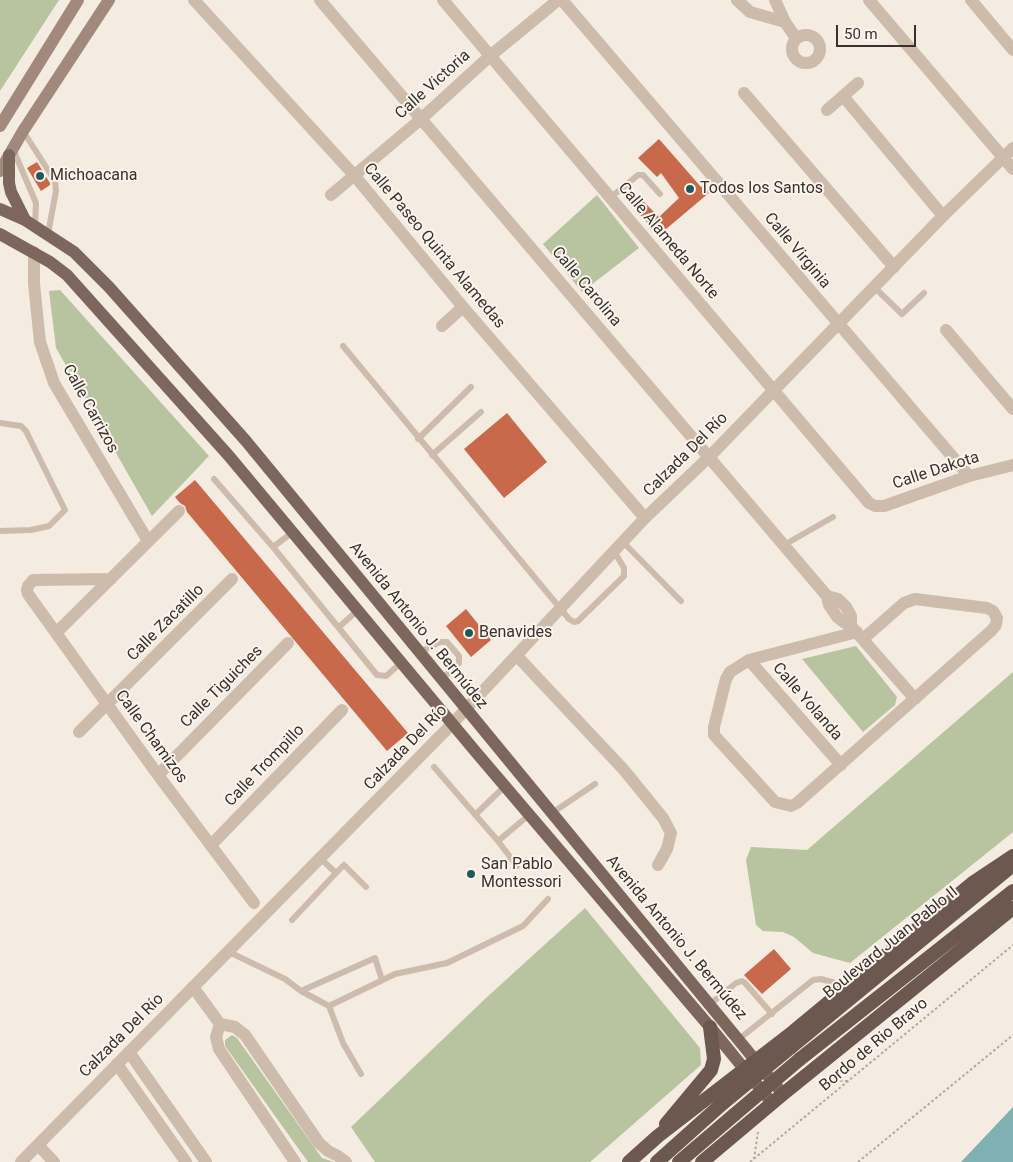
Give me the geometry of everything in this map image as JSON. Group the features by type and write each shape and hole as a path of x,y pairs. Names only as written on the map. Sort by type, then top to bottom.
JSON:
{"highway":[{"path":"629,1162 658,1136 718,1099 791,1040 848,986 974,882 1013,856"},
{"name":"Boulevard Juan Pablo II","path":"791,1040 1013,865"},
{"path":"702,1162 1010,899"},
{"name":"Boulevard Juan Pablo II","path":"679,1162 800,1059 1010,899"},
{"path":"658,1136 711,1070 714,1053 710,1027"},
{"path":"657,1162 744,1070 791,1040"},
{"path":"791,1040 786,1048 791,1062 806,1075"},
{"path":"718,1099 724,1098 734,1109 738,1124 736,1133"}],"main road":[{"path":"0,126 78,0"},
{"path":"0,171 23,132 109,0"},
{"path":"11,152 9,183 11,192 30,223"},
{"name":"Avenida Antonio J. Bermúdez","path":"0,209 30,223 74,252 109,287 246,441 739,1039 756,1061 778,1099"},
{"name":"Avenida Antonio J. Bermúdez","path":"0,234 34,252 67,274 229,456 452,724 710,1027 744,1070 778,1099"},
{"path":"0,244 14,241"}],"street":[{"name":"Calle Paseo Quinta Alamedas","path":"194,0 354,175 463,308 645,518"},
{"name":"Calle Carolina","path":"320,0 827,596 838,599 842,603 851,616 857,632 916,698"},
{"name":"Calle Alameda Norte","path":"442,0 869,503"},
{"name":"Calle Victoria","path":"331,195 422,119 490,56 558,0"},
{"name":"Calle Virginia","path":"562,0 969,476"},
{"path":"736,0 750,12 785,22"},
{"path":"775,0 785,22 796,38"},
{"path":"869,0 1013,169"},
{"path":"971,0 1013,50"},
{"path":"827,110 858,83"},
{"path":"744,93 894,267"},
{"path":"843,96 943,216"},
{"name":"Calzada Del Río","path":"21,1162 452,724 645,518 708,457 943,216 1013,148"},
{"name":"Calle Carrizos","path":"34,252 34,284 40,342 54,383 148,541"},
{"path":"442,326 463,308"},
{"path":"946,330 1013,408"},
{"name":"Calle Dakota","path":"869,503 875,506 884,506 969,476 1013,465"},
{"path":"57,632 178,511"},
{"name":"Calle Chamizos","path":"111,579 33,580 28,586 28,594 158,775 254,903"},
{"name":"Calle Zacatillo","path":"79,732 232,579"},
{"path":"916,599 987,608 997,618 994,629 797,803 790,806 774,802 715,738 713,733 726,678 730,672 748,660 857,632 904,603 916,599"},
{"name":"Calle Tiguiches","path":"158,775 288,643"},
{"path":"517,656 624,770 663,818 671,833 667,849 658,864"},
{"name":"Calle Yolanda","path":"748,660 840,765"},
{"name":"Calle Trompillo","path":"210,845 342,710"},
{"path":"193,987 220,1024 230,1025 245,1035 319,1143 346,1162"},
{"path":"220,1024 216,1037 219,1050 295,1162"},
{"path":"129,1052 206,1162"},
{"path":"117,1064 186,1162"},
{"path":"38,1145 54,1162"}],"lane":[{"path":"23,132 55,181 56,191 48,234"},
{"path":"11,152 36,204 30,223"},
{"path":"610,198 638,175 642,175 660,194"},
{"path":"874,287 902,314 924,293"},
{"path":"342,346 571,621 578,620 624,576 619,547"},
{"path":"418,439 471,387"},
{"path":"432,455 481,412"},
{"path":"0,423 21,426 26,431 64,510 49,526 31,530 0,531"},
{"path":"214,479 274,547 377,675 386,676 401,663"},
{"path":"784,545 833,517"},
{"path":"274,547 293,532"},
{"path":"619,547 681,601"},
{"path":"339,627 358,610"},
{"path":"420,652 440,642 447,642 459,656 458,663 442,680"},
{"path":"434,767 498,841 517,866"},
{"path":"552,813 595,784"},
{"path":"474,815 505,786"},
{"path":"498,841 529,815"},
{"path":"320,858 336,873"},
{"path":"292,920 344,865 366,887"},
{"path":"329,1006 395,974 448,963 523,926 548,899"},
{"path":"229,952 284,979 301,991 329,1006 343,1043 361,1074"},
{"path":"301,991 375,958 382,980"},
{"path":"739,1039 817,979 848,986"},
{"path":"710,1004 736,983 742,982 745,983 772,1014"}],"path":[{"name":"Bordo de Rio Bravo","path":"750,1162 1013,945"},
{"path":"858,1162 1013,1035"},
{"path":"806,1075 848,1082"},
{"path":"754,1159 760,1114"}],"green space":[{"path":"0,0 59,0 0,91"},
{"path":"597,195 639,248 582,292 543,244"},
{"path":"60,290 209,456 152,516 56,348 49,291"},
{"path":"856,646 897,697 895,705 863,732 802,659"},
{"path":"1013,672 1013,832 850,963 813,953 794,937 783,932 763,931 756,925 746,860 751,847 807,850"},
{"path":"585,908 700,1048 701,1065 590,1162 375,1162 351,1127 486,998"},
{"path":"232,1035 237,1038 322,1158 334,1162 308,1162 225,1046 225,1040"}],"water":[{"path":"1013,1107 1013,1162 961,1162"}],"building":[{"name":"Todos los Santos","path":"659,139 701,187 704,185 710,192 659,235 632,206 642,200 659,217 679,198 661,173 657,177 638,158"},
{"name":"Michoacana","path":"37,162 50,183 41,191 27,168"},
{"path":"507,413 547,462 504,498 464,449"},
{"path":"195,480 408,733 387,751 187,512 185,506 175,497"},
{"name":"Benavides","path":"466,609 491,640 471,657 446,626"},
{"path":"774,949 791,969 762,994 744,975"}],"place":[{"name":"Michoacana","path":"40,176"},
{"name":"Todos los Santos","path":"690,189"},
{"name":"Benavides","path":"469,633"},
{"name":"San Pablo Montessori","path":"471,874"}]}
